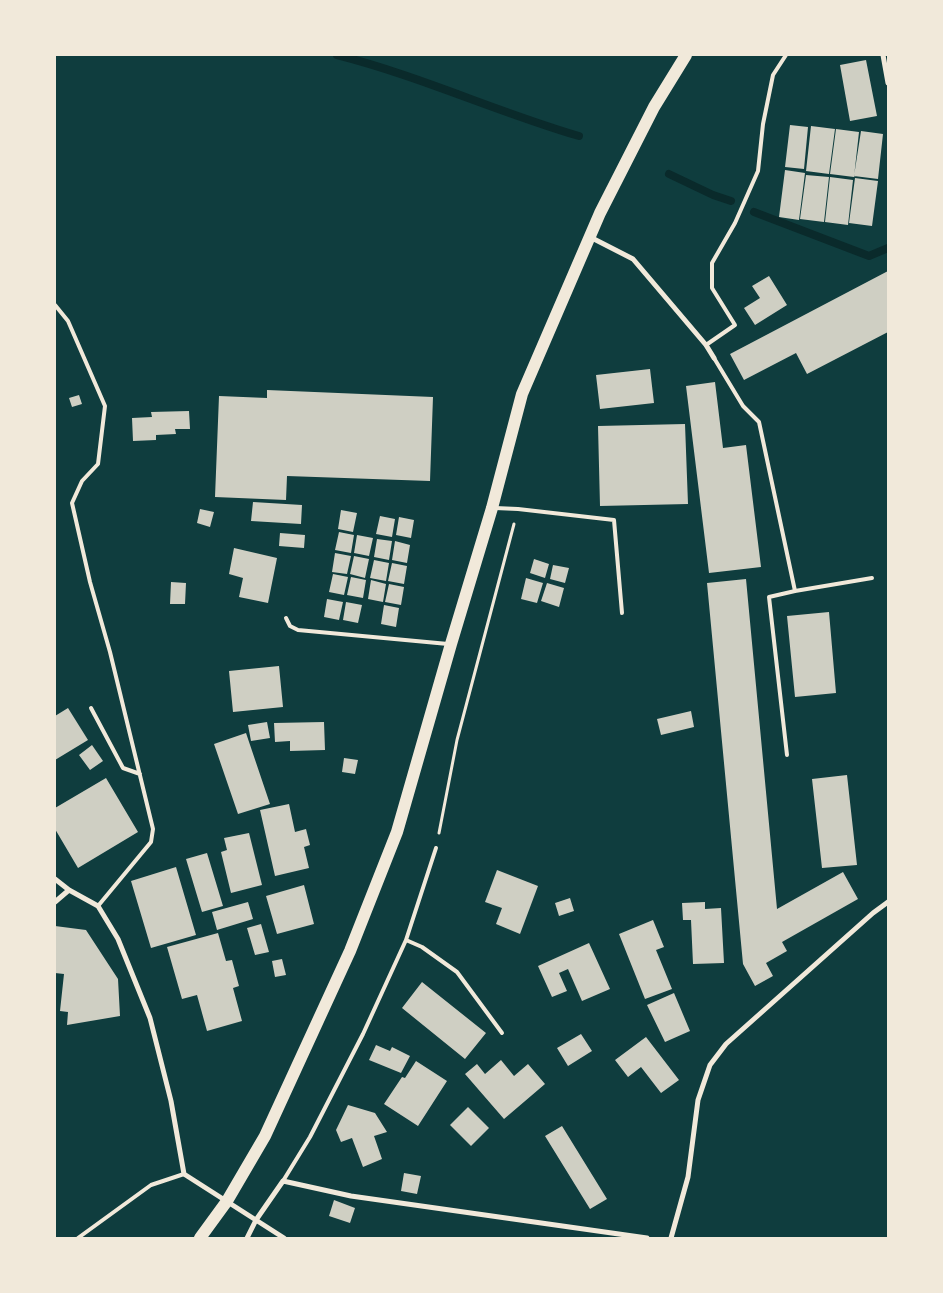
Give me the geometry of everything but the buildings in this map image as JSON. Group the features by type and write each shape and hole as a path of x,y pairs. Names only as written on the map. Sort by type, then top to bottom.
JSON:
{"main road":[{"path":"200,1238 227,1202 265,1136 350,951 397,832 492,508 522,394 600,213 654,107 686,55"}],"street":[{"path":"883,55 888,83"},
{"path":"590,237 633,259 706,345 714,358"},
{"path":"55,879 68,890 98,906 118,939 150,1018 171,1101 184,1174 284,1238"},
{"path":"55,902 68,890"},
{"path":"670,1238 688,1177 698,1100 710,1064 726,1044 873,913 888,902"},
{"path":"247,1238 256,1220 283,1181 351,1196 647,1238"}],"lane":[{"path":"706,345 735,326 712,288 712,263 735,223 758,172 763,124 773,75 786,55"},
{"path":"55,305 68,321 105,406 98,464 82,481 72,503 90,582 110,652 153,829 151,842 98,906"},
{"path":"714,358 743,406 760,422 795,591"},
{"path":"492,508 518,508 614,520 622,613"},
{"path":"787,755 769,597 872,578"},
{"path":"286,618 290,626 298,630 451,644"},
{"path":"91,708 123,768 140,774"},
{"path":"283,1181 310,1138 406,940 436,848"},
{"path":"406,940 422,948 457,972 502,1034"},
{"path":"78,1238 151,1185 184,1174"}],"path":[{"path":"436,848 456,740 518,508"}],"waterway":[{"path":"337,55 398,73 579,136"},
{"path":"669,174 713,195 731,201"},
{"path":"754,212 869,256 888,248"}]}
